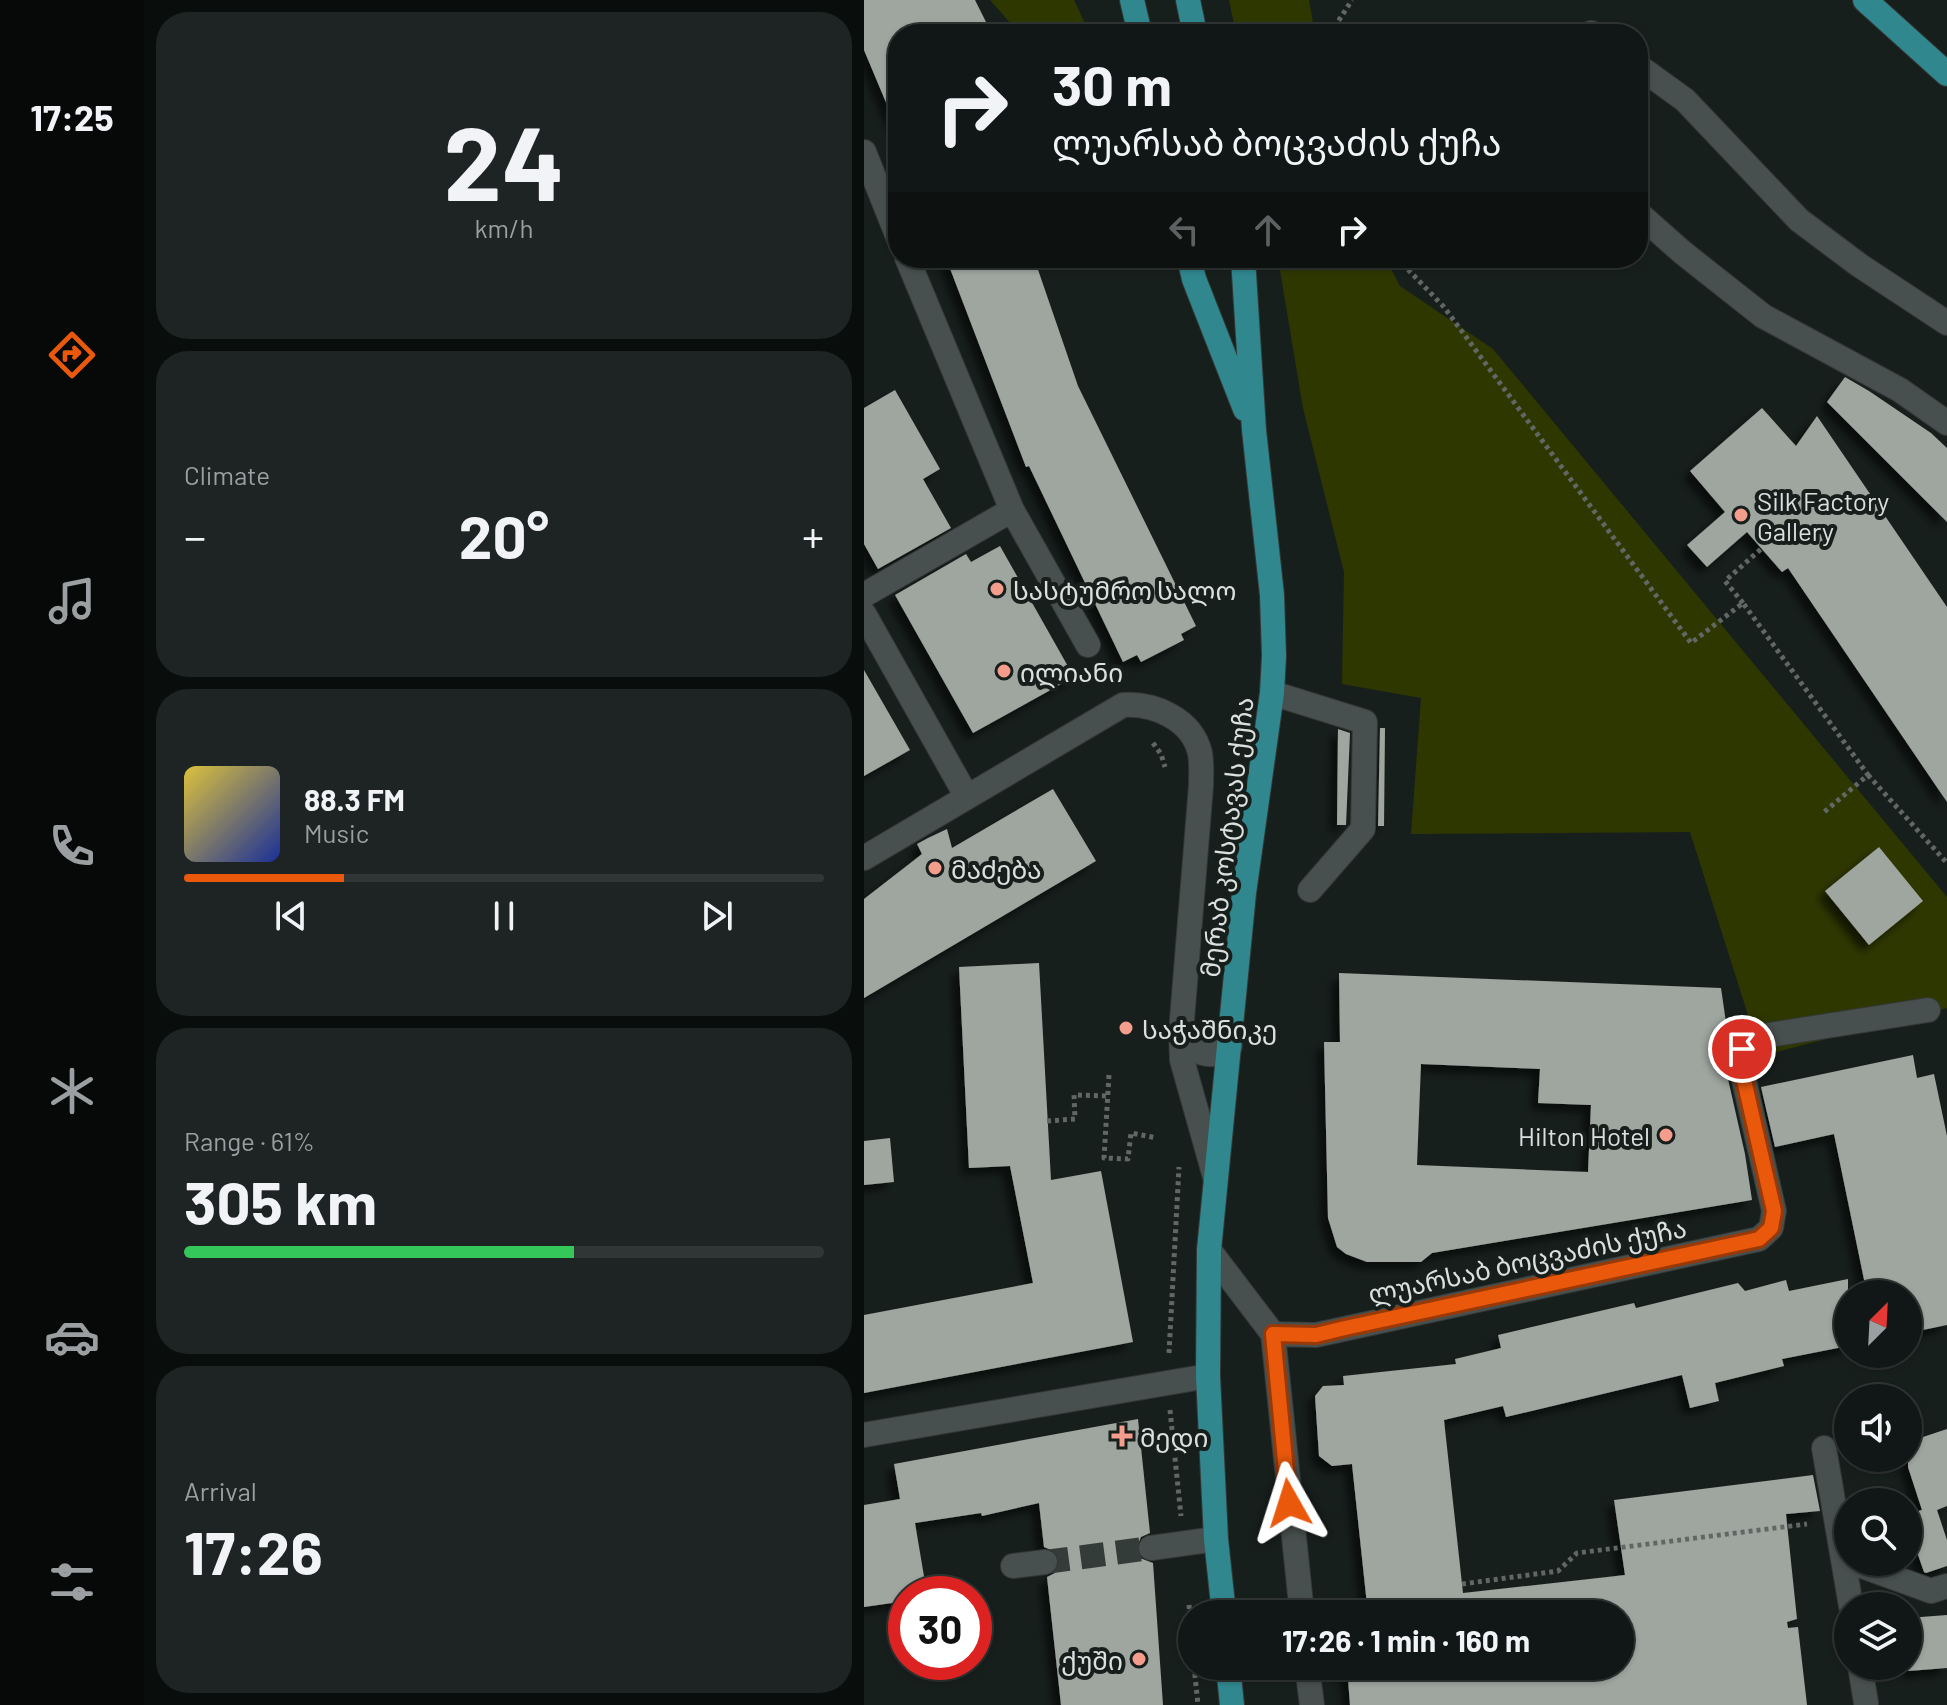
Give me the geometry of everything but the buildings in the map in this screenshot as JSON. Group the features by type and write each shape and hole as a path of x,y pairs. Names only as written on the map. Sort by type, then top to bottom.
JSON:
{"main road":[{"path":"1132,0 1138,24"},
{"path":"1188,0 1193,24"},
{"path":"1865,0 1947,74"},
{"name":"მერაბ კოსტავას ქუჩა","path":"1191,268 1254,430"},
{"name":"მერაბ კოსტავას ქუჩა","path":"1223,1600 1216,1539 1208,1376 1209,1250 1244,893 1272,693 1274,656 1272,595 1254,430 1244,268"},
{"path":"1229,1680 1232,1705"}],"street":[{"path":"1648,73 1685,100 1799,220 1859,265 1947,323"},
{"path":"864,152 888,212"},
{"path":"1648,222 1763,316 1900,390 1947,423"},
{"path":"911,268 1012,510 1088,645"},
{"path":"864,595 1012,510"},
{"path":"864,614 967,797"},
{"path":"1272,693 1365,722 1363,829 1310,890"},
{"path":"864,858 1123,705 1154,708 1186,728 1199,749 1201,786 1181,1032 1182,1060 1215,1177"},
{"name":"ლუარსაბ ბოცვაძის ქუჩა","path":"1273,1334 1316,1335 1759,1239 1771,1228 1774,1211 1741,1067 1742,1049 1750,1038 1928,1010"},
{"path":"1181,1032 1191,1046 1204,1055 1218,1053 1230,1046"},
{"path":"1209,1250 1273,1334 1301,1600"},
{"path":"864,1435 1208,1376"},
{"path":"1824,1448 1834,1514"},
{"path":"1151,1548 1216,1539"},
{"path":"1013,1566 1045,1562"},
{"path":"1890,1576 1931,1591 1947,1586"},
{"path":"1309,1680 1312,1705"},
{"path":"1862,1680 1866,1703"}],"path":[{"path":"1336,24 1352,0"},
{"path":"1407,268 1444,307 1691,643 1743,603"},
{"path":"1761,549 1725,581 1868,775 1947,863"},
{"path":"1142,733 1161,754 1165,767"},
{"path":"1823,813 1868,775"},
{"path":"1109,1075 1104,1158 1128,1159 1131,1133 1157,1138"},
{"path":"1047,1121 1075,1119 1074,1095 1107,1096"},
{"path":"1462,1584 1558,1571 1577,1553 1834,1521"},
{"path":"1195,1680 1198,1705"}],"green space":[{"path":"990,0 1074,0 1085,24 1011,24"},
{"path":"1229,0 1309,0 1313,24 1234,24"},
{"path":"1280,268 1390,268 1400,286 1493,349 1947,897 1947,1008 1761,1056 1690,832 1411,834 1421,698 1342,684 1344,572 1303,408"}],"tunnel":[{"path":"1045,1562 1151,1548"}],"place":[{"name":"Silk Factory Gallery","path":"1741,515"},
{"name":"სასტუმრო სალო","path":"997,589"},
{"name":"ილიანი","path":"1004,671"},
{"name":"მაძება","path":"935,868"},
{"name":"საჭაშნიკე","path":"1126,1028"},
{"name":"Hilton Hotel","path":"1666,1135"},
{"name":"მედი","path":"1122,1436"},
{"name":"ქუში","path":"1139,1659"}],"route":[{"path":"1289,1503 1273,1334 1316,1335 1759,1239 1771,1228 1774,1211 1741,1067 1742,1049"}]}
